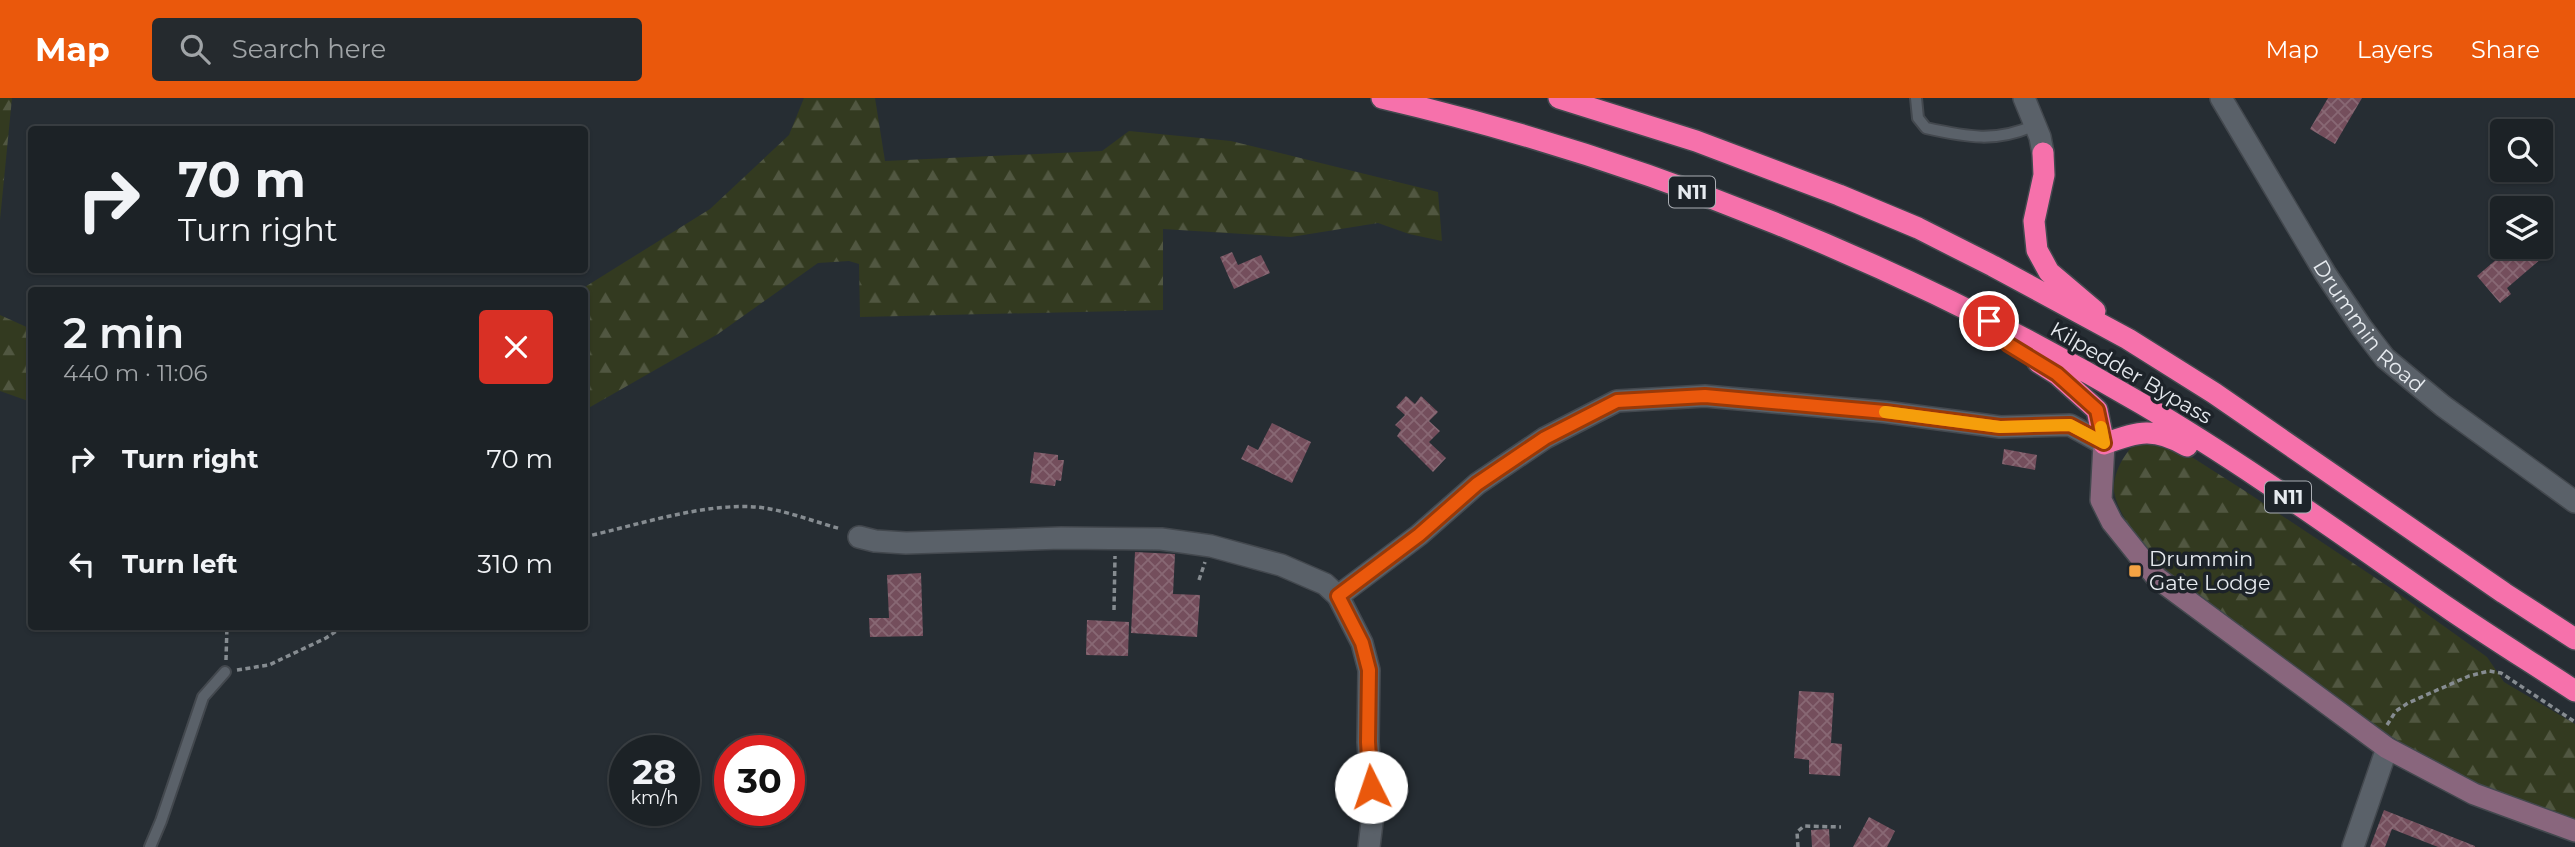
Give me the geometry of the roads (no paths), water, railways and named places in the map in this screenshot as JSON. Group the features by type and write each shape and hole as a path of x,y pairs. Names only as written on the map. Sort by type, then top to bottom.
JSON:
{"highway":[{"name":"Kilpedder Bypass","path":"1382,98 1504,129 1734,207 1839,250 1989,321 2141,404 2248,470 2453,612 2575,691"},
{"name":"Kilpedder Bypass","path":"1559,98 1696,141 1862,204 1993,266 2128,339 2214,393 2575,639"},
{"name":"N11","path":"2043,153 2044,175 2034,221 2038,250 2049,272 2128,339"},
{"name":"N11","path":"1989,321 2008,344 2057,374 2097,410 2104,443 2132,433 2170,435 2214,462 2248,470"}],"main road":[{"path":"2104,443 2101,500 2112,522 2157,578 2383,746 2474,794 2575,831"}],"street":[{"path":"2024,98 2043,153"},
{"name":"Drummin Road","path":"2221,98 2325,273 2385,358 2442,406 2575,502"},
{"path":"1338,596 1419,535 1477,484 1545,438 1617,401 1705,396 1885,412 2000,427 2070,425 2104,443"},
{"path":"859,537 906,543 1161,539 1211,546 1281,565 1325,584 1338,596 1362,643 1369,670 1368,742 1373,814 1369,847"},
{"path":"2353,847 2383,746"}],"lane":[{"path":"1916,98 1918,118 1926,128 1975,138 1990,138 2018,133 2035,125"},
{"path":"150,847 203,697 225,672"}],"place":[{"name":"Drummin Gate Lodge","path":"2135,571"}]}
